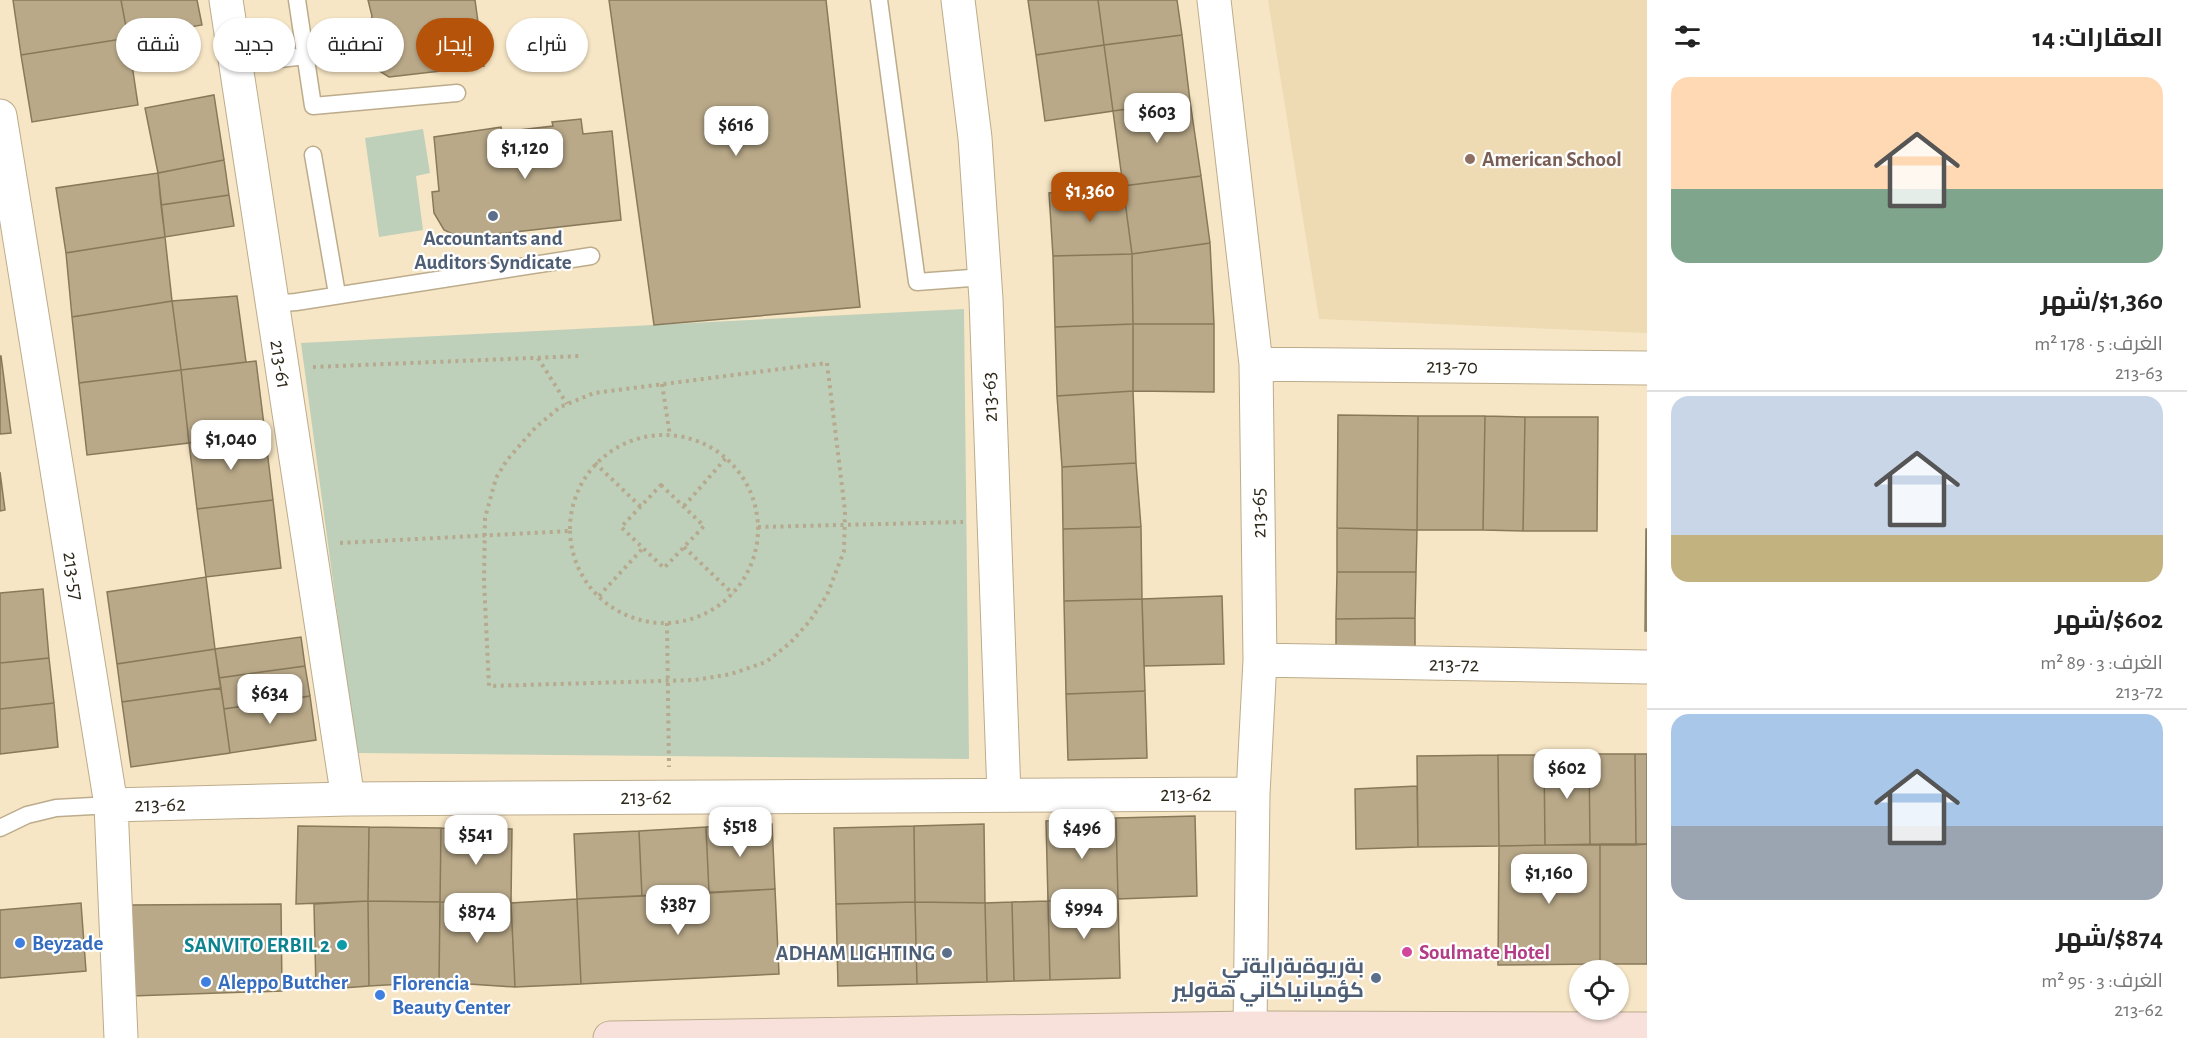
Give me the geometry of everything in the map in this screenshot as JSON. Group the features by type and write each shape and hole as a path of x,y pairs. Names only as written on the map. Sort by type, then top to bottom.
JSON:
{"main road":[{"path":"610,1038 1250,1028 1647,1029"}],"street":[{"name":"213-61","path":"226,0 229,18"},
{"name":"213-63","path":"958,0 975,138 984,277 1004,795"},
{"name":"213-65","path":"1214,0 1256,364 1260,660 1254,794 1250,1028"},
{"name":"213-61","path":"237,72 348,799"},
{"name":"213-57","path":"0,116 111,805 122,1038"},
{"name":"213-70","path":"1256,364 1647,368"},
{"name":"213-72","path":"1260,660 1647,667"},
{"name":"213-62","path":"111,805 348,799 1254,794"}],"lane":[{"path":"297,0 314,106 457,93"},
{"path":"879,0 917,282 984,277"},
{"path":"295,57 306,56"},
{"path":"313,155 337,294"},
{"path":"272,304 591,256"},
{"path":"0,828 27,815 56,808 111,805"}],"path":[{"path":"282,368 580,356"},
{"path":"538,358 567,404"},
{"path":"827,363 840,454 845,525 844,551 827,595 809,622 790,643 766,662 731,674 695,680 489,686 484,581 485,518 496,478 507,460 535,428 560,407 594,393 662,384 827,363"},
{"path":"662,384 670,436"},
{"path":"670,436 679,436 710,446 735,466 752,495 758,527 755,553 743,580 733,594 698,617 667,624 640,620 613,608 599,596 591,588 576,563 570,531 574,496 585,475 594,464 616,448 646,437 670,436"},
{"path":"684,506 726,458"},
{"path":"594,464 641,507"},
{"path":"662,485 684,506 704,526 664,568 621,527 662,485"},
{"path":"758,527 993,522"},
{"path":"309,544 570,531"},
{"path":"684,547 733,594"},
{"path":"599,596 643,548"},
{"path":"667,624 670,797"}],"shaded area":[{"name":"American School","path":"1268,0 1647,0 1647,333 1319,319"}],"green space":[{"path":"423,129 430,173 416,176 423,230 379,237 365,138"},
{"path":"964,309 969,759 356,753 301,343"}],"building":[{"path":"13,0 121,0 124,18 116,18 116,40 21,55"},
{"path":"121,0 197,0 201,18 124,18"},
{"path":"368,0 475,0 477,18 416,18 416,72 432,72 389,77 381,72 404,72 404,18 372,18"},
{"path":"609,0 826,0 860,307 654,325"},
{"path":"1028,0 1098,0 1104,45 1036,55"},
{"path":"1098,0 1177,0 1182,35 1104,45"},
{"path":"1182,35 1190,101 1113,111 1104,45"},
{"path":"116,40 116,72 133,72 138,105 32,122 21,55"},
{"path":"1104,45 1113,111 1045,121 1036,55"},
{"path":"214,95 224,160 158,173 145,108"},
{"path":"1190,101 1201,176 1123,186 1113,111"},
{"path":"581,119 583,134 612,131 621,220 461,238 444,230 434,213 432,192 439,191 434,137 501,127 502,132 553,126 552,122"},
{"path":"224,160 229,195 161,205 158,173"},
{"path":"158,173 165,237 66,253 56,188"},
{"path":"1201,176 1210,243 1132,254 1123,186"},
{"path":"1123,186 1132,254 1053,256 1049,193"},
{"path":"229,195 234,226 165,237 161,205"},
{"path":"165,237 172,301 72,317 66,253"},
{"path":"1210,243 1214,324 1133,324 1132,254"},
{"path":"1132,254 1133,324 1055,327 1053,256"},
{"path":"237,296 246,362 181,370 172,301"},
{"path":"172,301 181,370 79,383 72,317"},
{"path":"1133,324 1214,324 1214,392 1133,391"},
{"path":"1133,324 1133,391 1057,396 1055,327"},
{"path":"0,356 11,433 0,434"},
{"path":"256,361 265,433 189,443 181,370"},
{"path":"181,370 189,443 87,455 79,383"},
{"path":"1133,391 1136,463 1062,467 1057,396"},
{"path":"1338,415 1418,416 1417,530 1337,528"},
{"path":"1418,416 1485,416 1483,530 1417,530"},
{"path":"1485,416 1525,417 1523,531 1483,530"},
{"path":"1525,417 1598,417 1597,531 1523,531"},
{"path":"265,433 273,500 197,509 189,443"},
{"path":"1136,463 1141,527 1063,529 1062,467"},
{"path":"0,472 5,510 0,511"},
{"path":"273,500 281,568 206,577 197,509"},
{"path":"1141,527 1142,599 1064,601 1063,529"},
{"path":"1337,528 1417,530 1416,572 1337,572"},
{"path":"1646,529 1647,631 1645,631"},
{"path":"1337,572 1416,572 1415,618 1336,619"},
{"path":"206,577 215,649 117,664 107,592"},
{"path":"43,589 49,658 0,663 0,593"},
{"path":"1222,596 1224,664 1144,666 1142,599"},
{"path":"1142,599 1145,691 1066,694 1064,601"},
{"path":"1415,618 1415,656 1336,656 1336,619"},
{"path":"301,637 305,666 219,678 215,649"},
{"path":"215,649 221,688 122,702 117,664"},
{"path":"49,658 54,703 0,709 0,663"},
{"path":"305,666 310,696 224,709 219,678"},
{"path":"221,688 230,753 131,767 122,702"},
{"path":"1145,691 1147,758 1068,760 1066,694"},
{"path":"310,696 316,740 230,753 224,709"},
{"path":"54,703 58,747 0,754 0,709"},
{"path":"1589,754 1635,754 1636,845 1590,845"},
{"path":"1589,754 1590,845 1545,845 1544,755"},
{"path":"1635,754 1647,754 1647,844 1636,845"},
{"path":"1498,755 1499,846 1418,847 1417,756"},
{"path":"1498,755 1544,755 1545,845 1499,846"},
{"path":"1417,786 1418,847 1356,849 1355,789"},
{"path":"1195,816 1197,896 1118,899 1116,818"},
{"path":"1116,818 1118,899 1048,901 1046,821"},
{"path":"772,824 775,889 709,893 706,827"},
{"path":"984,824 985,903 915,902 914,826"},
{"path":"298,826 369,827 368,901 296,904"},
{"path":"914,826 915,902 836,904 834,828"},
{"path":"369,827 441,828 440,902 368,901"},
{"path":"706,827 709,893 642,896 639,831"},
{"path":"441,828 512,829 511,903 440,902"},
{"path":"639,831 642,896 577,899 574,834"},
{"path":"1600,844 1600,960 1569,960 1569,964 1498,965 1499,846"},
{"path":"1600,844 1647,844 1647,964 1629,964 1629,960 1600,960"},
{"path":"775,889 779,974 581,984 577,899"},
{"path":"577,899 581,984 515,987 511,903"},
{"path":"1118,899 1120,978 1050,980 1048,901"},
{"name":"SANVITO ERBIL 2","path":"368,901 369,986 316,990 314,904"},
{"path":"368,901 440,902 439,982 369,986"},
{"path":"1048,901 1050,980 1014,981 1012,902"},
{"path":"440,902 511,903 515,987 439,982"},
{"path":"915,902 917,984 838,986 836,904"},
{"path":"915,902 985,903 987,982 917,984"},
{"path":"1012,902 1014,981 987,982 985,903"},
{"path":"81,903 86,971 0,978 0,910"},
{"path":"281,904 282,991 131,996 128,905"}],"place":[{"name":"American School","path":"1470,159"},
{"name":"Accountants and Auditors Syndicate","path":"493,216"},
{"name":"Beyzade","path":"20,943"},
{"name":"SANVITO ERBIL 2","path":"342,945"},
{"name":"Soulmate Hotel","path":"1407,952"},
{"name":"ADHAM LIGHTING","path":"947,953"},
{"name":"بةريوةبةرايةتي كؤمبانياكاني هةولير","path":"1376,978"},
{"name":"Aleppo Butcher","path":"206,982"},
{"name":"Florencia Beauty Center","path":"380,995"}]}
